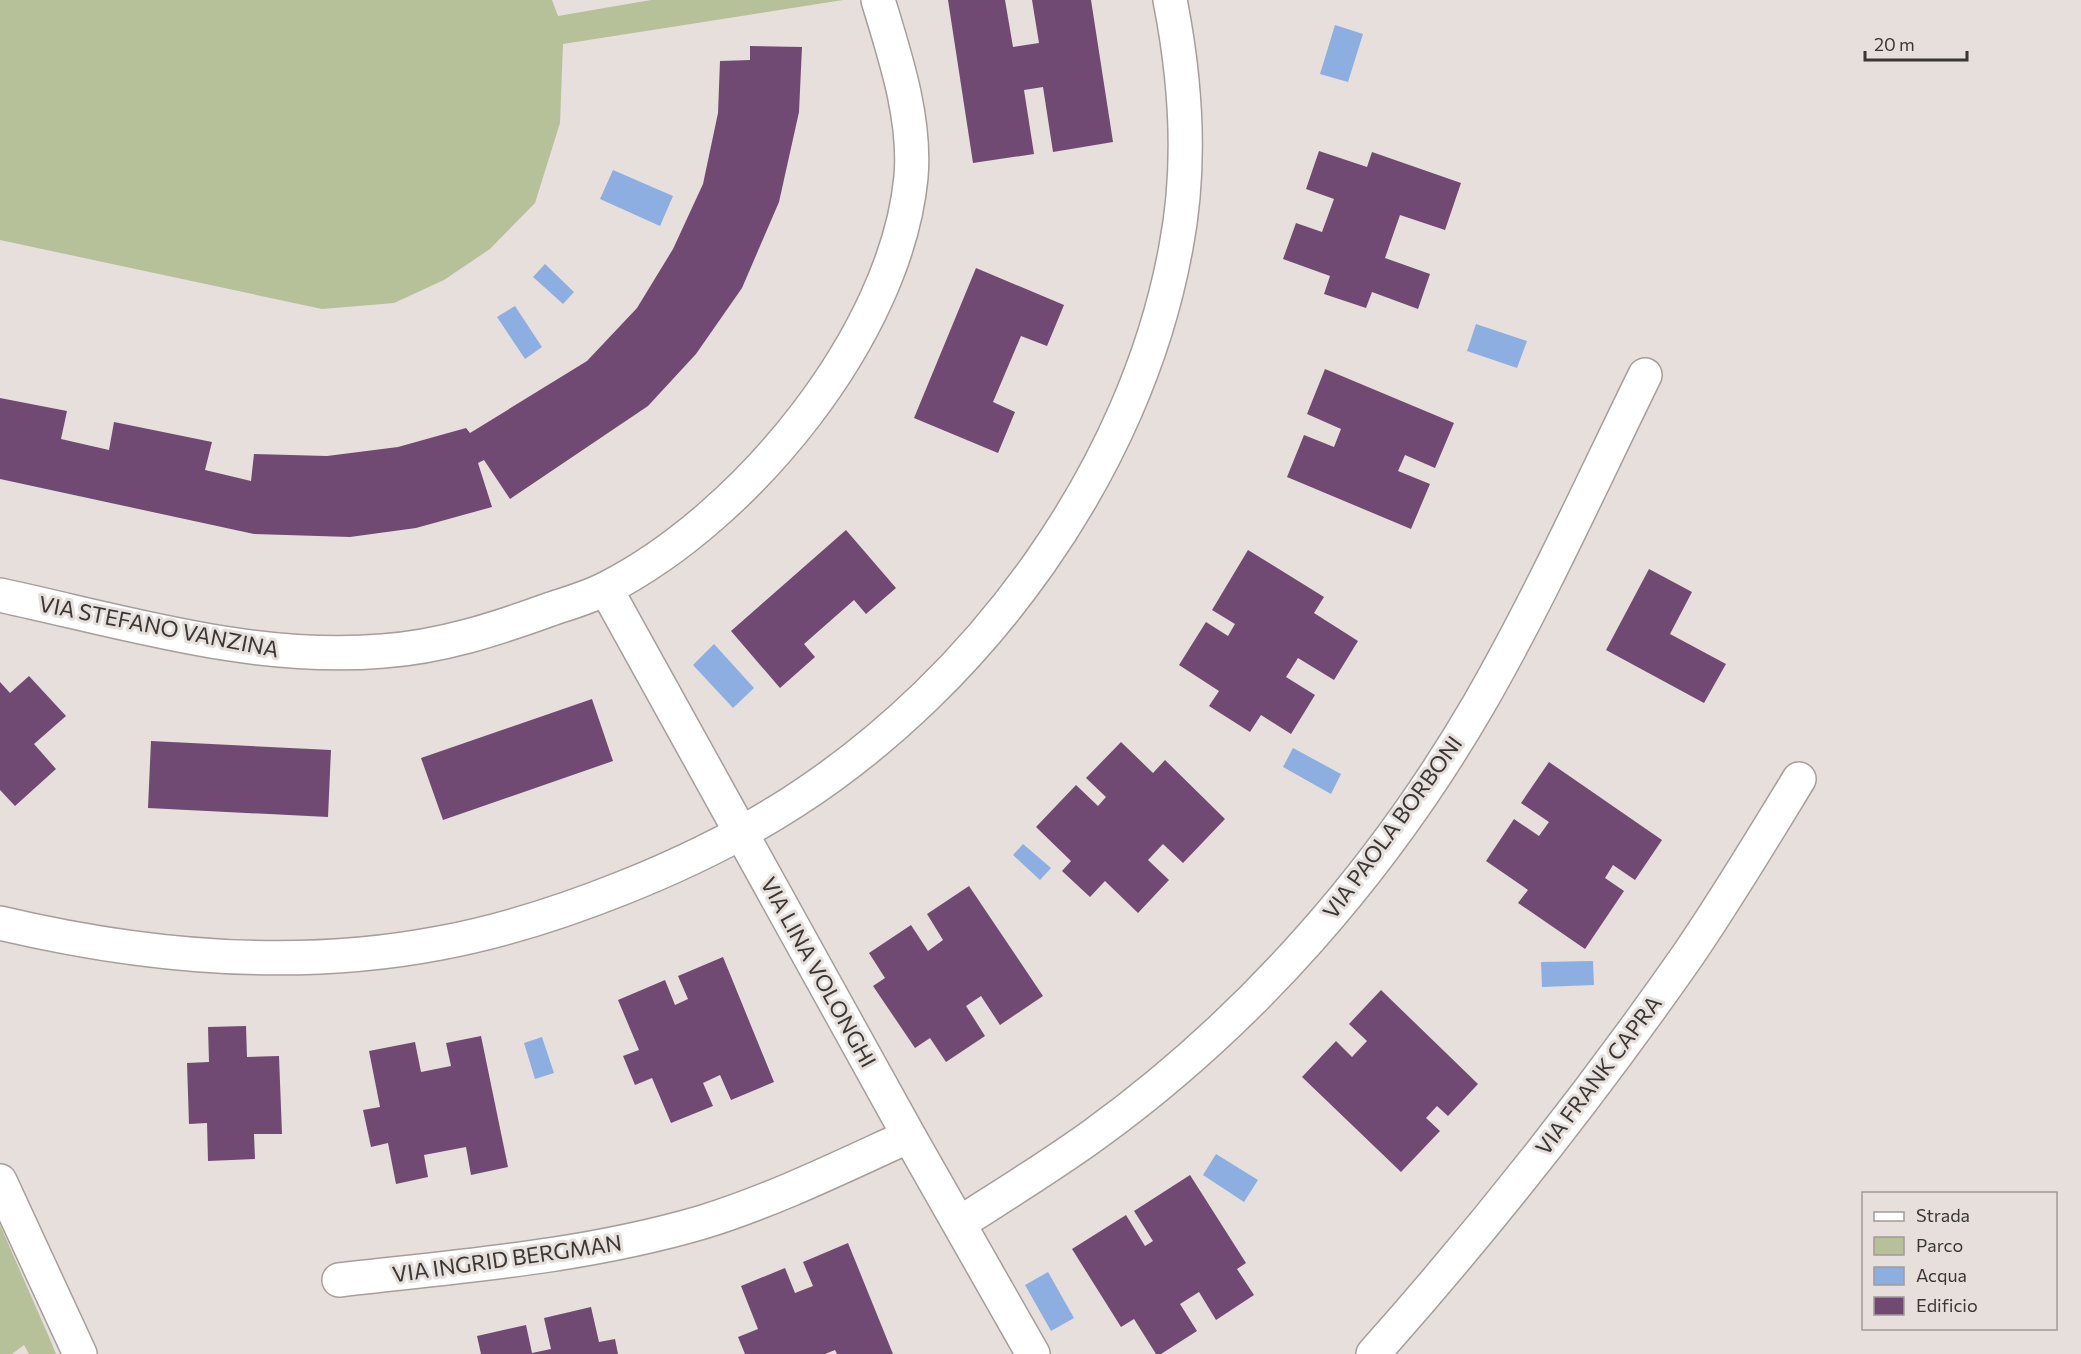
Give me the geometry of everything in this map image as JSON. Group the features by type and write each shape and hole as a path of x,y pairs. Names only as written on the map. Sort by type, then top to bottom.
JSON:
{"street":[{"name":"VIA STEFANO VANZINA","path":"0,595 240,646 341,654 385,651 447,642 481,633 606,589 655,559 707,522 769,459 839,366 886,278 905,212 911,148 907,111 878,0"},
{"path":"0,923 101,945 225,957 289,958 415,948 477,935 543,916 605,894 742,833 794,801 844,766 928,692 1020,591 1058,538 1095,471 1142,369 1161,310 1177,245 1184,180 1184,102 1180,55 1170,0"},
{"name":"VIA PAOLA BORBONI","path":"960,1223 1057,1160 1134,1104 1237,1014 1330,916 1367,870 1421,795 1479,704 1645,375"},
{"name":"VIA LINA VOLONGHI","path":"606,589 909,1136 1033,1354"},
{"name":"VIA FRANK CAPRA","path":"1373,1354 1519,1179 1637,1026 1708,925 1799,779"},
{"name":"VIA INGRID BERGMAN","path":"339,1280 538,1258 647,1237 712,1219 784,1193 909,1136"},
{"path":"0,1181 80,1354"}],"green space":[{"path":"0,0 552,0 558,16 651,0 843,0 563,44 560,123 535,203 490,249 444,280 394,303 322,309 0,240"},
{"path":"0,1225 56,1354 29,1354 24,1345 12,1354 0,1354"}],"water":[{"path":"1335,25 1363,34 1348,82 1320,74"},
{"path":"613,170 673,196 660,226 600,199"},
{"path":"545,264 574,292 563,304 533,277"},
{"path":"515,306 542,347 525,359 497,317"},
{"path":"1476,324 1527,341 1517,368 1467,351"},
{"path":"714,644 754,688 733,708 693,665"},
{"path":"1293,748 1341,774 1331,794 1283,767"},
{"path":"1023,844 1051,868 1040,880 1013,855"},
{"path":"1593,961 1594,985 1542,987 1541,962"},
{"path":"542,1037 554,1073 535,1079 524,1043"},
{"path":"1216,1154 1258,1180 1244,1202 1203,1175"},
{"path":"1048,1272 1074,1318 1051,1331 1025,1285"}],"building":[{"path":"948,0 1005,0 1013,47 1039,43 1032,0 1091,0 1113,142 1053,152 1043,87 1024,90 1034,154 973,163"},
{"path":"750,46 802,47 799,112 779,202 742,288 696,354 648,406 510,499 484,460 478,463 492,507 416,528 350,537 254,534 0,479 0,398 67,411 61,439 109,450 114,422 212,442 205,470 251,481 254,454 327,456 398,447 466,428 470,433 587,361 637,308 673,249 703,184 718,113 720,61 750,60"},
{"path":"1319,151 1367,167 1372,152 1461,183 1445,230 1400,215 1385,258 1430,274 1418,309 1372,292 1366,308 1324,294 1330,276 1283,259 1296,223 1322,232 1334,199 1306,189"},
{"path":"976,268 1064,305 1047,346 1021,336 993,402 1015,412 998,453 914,418"},
{"path":"1325,369 1454,423 1435,468 1405,455 1398,471 1430,484 1411,529 1287,477 1304,435 1334,447 1341,429 1307,414"},
{"path":"846,530 896,588 866,614 854,600 804,644 815,657 780,688 731,631"},
{"path":"1248,550 1324,597 1314,613 1358,641 1334,680 1298,658 1286,677 1315,695 1291,734 1261,715 1250,732 1209,706 1219,691 1179,665 1206,622 1228,636 1235,624 1212,610"},
{"path":"1649,569 1692,592 1670,634 1726,664 1704,703 1606,650"},
{"path":"29,676 66,716 34,744 56,769 15,806 0,790 0,682 10,693"},
{"path":"592,699 613,761 443,820 421,758"},
{"path":"151,741 331,750 328,817 148,808"},
{"path":"1121,742 1153,773 1165,760 1225,819 1183,863 1163,844 1148,860 1169,880 1138,913 1105,881 1090,897 1062,871 1071,861 1036,827 1076,785 1098,806 1106,797 1086,778"},
{"path":"1549,762 1662,840 1635,880 1613,865 1605,878 1624,891 1585,949 1518,903 1528,890 1486,861 1514,819 1539,836 1549,822 1521,803"},
{"path":"969,886 1043,996 1000,1025 981,996 966,1006 985,1036 946,1062 930,1038 915,1048 873,986 885,978 869,953 911,925 928,951 943,940 927,914"},
{"path":"723,957 774,1082 731,1100 720,1075 703,1083 713,1106 671,1123 652,1078 635,1085 623,1056 639,1050 618,1000 665,980 675,1005 688,999 678,976"},
{"path":"1381,990 1478,1084 1448,1116 1437,1106 1426,1118 1440,1131 1401,1172 1302,1077 1336,1041 1352,1057 1367,1041 1349,1024"},
{"path":"246,1026 247,1057 279,1056 282,1134 254,1134 255,1159 208,1161 207,1123 189,1124 187,1063 209,1062 208,1027"},
{"path":"481,1036 508,1167 471,1175 466,1147 424,1155 428,1177 396,1184 388,1143 371,1147 363,1110 380,1107 369,1051 415,1042 421,1072 451,1066 446,1043"},
{"path":"1190,1175 1246,1263 1237,1269 1254,1295 1216,1320 1199,1292 1180,1304 1197,1331 1161,1354 1156,1354 1134,1319 1121,1327 1072,1249 1126,1215 1145,1246 1153,1241 1134,1211"},
{"path":"848,1243 893,1354 837,1354 835,1350 825,1354 745,1354 738,1337 758,1329 741,1286 785,1268 795,1293 813,1286 803,1262"},
{"path":"591,1307 599,1342 615,1339 618,1354 481,1354 477,1336 526,1325 532,1353 551,1349 544,1318"}]}
